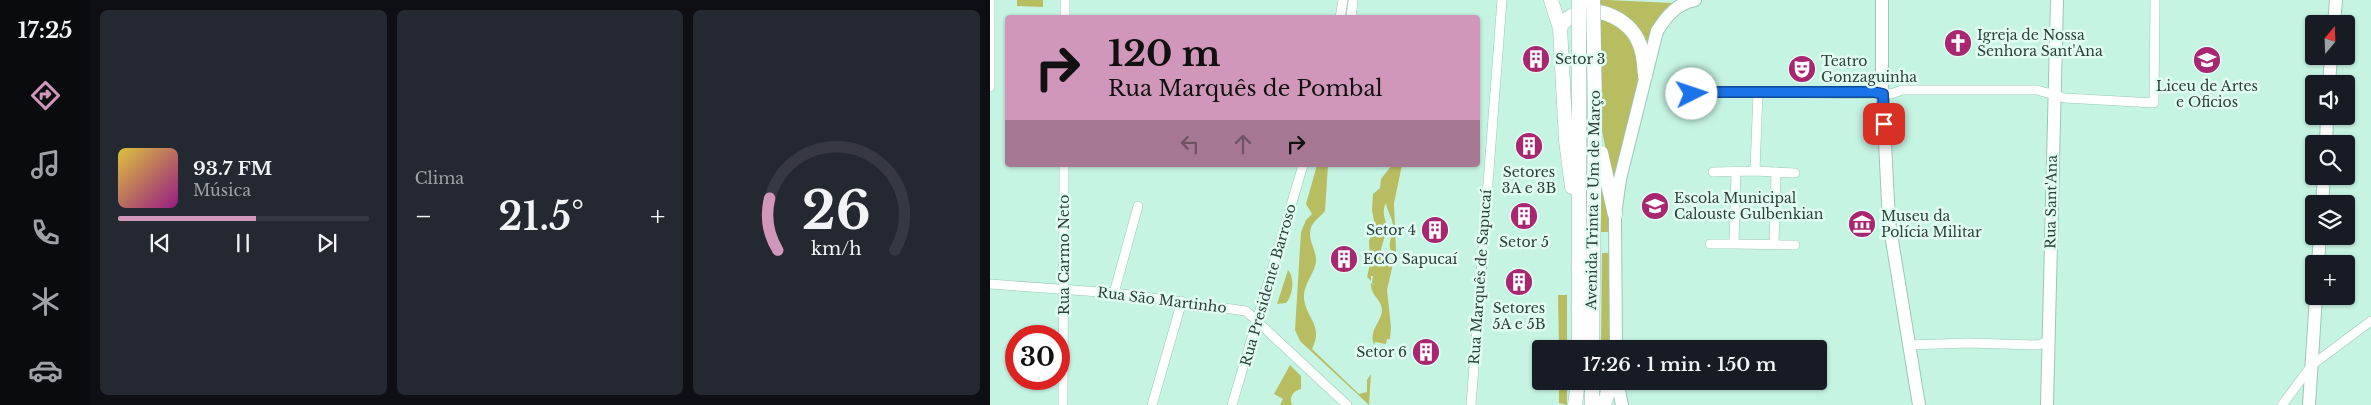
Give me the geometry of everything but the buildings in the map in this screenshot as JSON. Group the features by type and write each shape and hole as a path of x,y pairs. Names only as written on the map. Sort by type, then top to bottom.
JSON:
{"main road":[{"path":"1552,0 1560,28 1566,140 1578,245"},
{"name":"Avenida Trinta e Um de Março","path":"1579,0 1578,245 1580,340"},
{"name":"Avenida Trinta e Um de Março","path":"1592,340 1595,116 1593,0"},
{"path":"1560,28 1564,20 1574,11 1595,9 1612,15 1635,34 1642,48 1645,76"},
{"path":"1595,116 1603,166 1615,215"},
{"path":"1574,405 1577,390"},
{"path":"1579,390 1580,405"},
{"path":"1592,390 1592,405"},
{"path":"1604,405 1608,390"}],"street":[{"path":"990,0 990,87"},
{"path":"1065,0 1065,15"},
{"path":"1340,15 1343,0"},
{"path":"1351,15 1353,0"},
{"name":"Rua Marquês de Sapucaí","path":"1470,405 1502,0"},
{"name":"Avenida Trinta e Um de Março","path":"1616,340 1615,215 1620,180 1657,31 1666,18 1678,7 1695,0"},
{"path":"1882,0 1883,94 1889,222 1919,405"},
{"name":"Rua Sant'Ana","path":"2048,405 2057,0"},
{"path":"1688,100 1692,94 1698,92 1891,94 1902,90 2037,90 2054,93 2065,98 2154,103 2155,0"},
{"path":"2335,15 2336,0"},
{"path":"1755,171 1758,92"},
{"name":"Rua Carmo Neto","path":"1063,405 1064,167"},
{"name":"Rua Presidente Barroso","path":"1232,405 1302,167"},
{"path":"1714,172 1755,171 1795,173"},
{"path":"1734,244 1736,172"},
{"path":"1774,244 1776,172"},
{"path":"1114,293 1138,206"},
{"path":"1710,244 1796,245"},
{"name":"Rua São Martinho","path":"990,284 1114,293 1242,310 1347,405"},
{"path":"1152,405 1182,301"},
{"path":"2309,405 2315,305"},
{"path":"2282,405 2312,365 2371,321"},
{"path":"1908,345 1969,343 2038,345 2050,341"},
{"path":"1619,390 1622,405"}],"green space":[{"path":"1017,0 1043,0 1043,7 1017,6"},
{"path":"1599,0 1673,3 1660,15 1648,43 1623,14 1599,4"},
{"path":"1599,18 1616,26 1626,35 1634,45 1638,64 1635,98 1613,184 1601,126"},
{"path":"1316,167 1328,167 1325,211 1313,223 1310,232 1316,262 1304,293 1305,305 1316,334 1312,349 1359,394 1367,392 1367,380 1371,374 1369,405 1300,341 1295,330 1301,232 1306,220 1312,214 1306,204"},
{"path":"1390,167 1402,167 1394,203 1396,251 1387,290 1391,327 1390,339 1387,339 1386,344 1375,342 1374,345 1374,330 1382,309 1371,287 1371,283 1375,286 1372,283 1373,276 1371,276 1371,281 1367,277 1370,264 1369,241 1375,226 1372,210 1373,194 1380,188 1381,179","holes":["1386,203 1393,223 1390,248 1394,258 1385,266 1382,261 1381,248 1386,231 1384,214"]},
{"path":"1600,181 1610,222 1609,232 1601,232"},
{"path":"1602,253 1609,253 1611,340 1601,340"},
{"path":"1288,270 1292,277 1290,296 1286,303 1277,304"},
{"path":"1558,295 1567,295 1567,340 1559,340"},
{"path":"1290,365 1301,376 1301,389 1292,395 1292,405 1280,405 1283,399 1274,394"},
{"path":"1559,390 1567,390 1567,405 1559,403"}],"place":[{"name":"Igreja de Nossa Senhora Sant'Ana","path":"1958,43"},
{"name":"Setor 3","path":"1536,59"},
{"name":"Liceu de Artes e Oficios","path":"2207,60"},
{"name":"Teatro Gonzaguinha","path":"1802,69"},
{"name":"Setores 3A e 3B","path":"1529,146"},
{"name":"Escola Municipal Calouste Gulbenkian","path":"1655,206"},
{"name":"Setor 5","path":"1524,216"},
{"name":"Museu da Polícia Militar","path":"1862,224"},
{"name":"Setor 4","path":"1435,230"},
{"name":"ECO Sapucaí","path":"1344,259"},
{"name":"Setores 5A e 5B","path":"1519,282"},
{"name":"Setor 6","path":"1426,352"}],"route":[{"path":"1692,94 1698,92 1874,92 1883,94 1884,124"}]}
